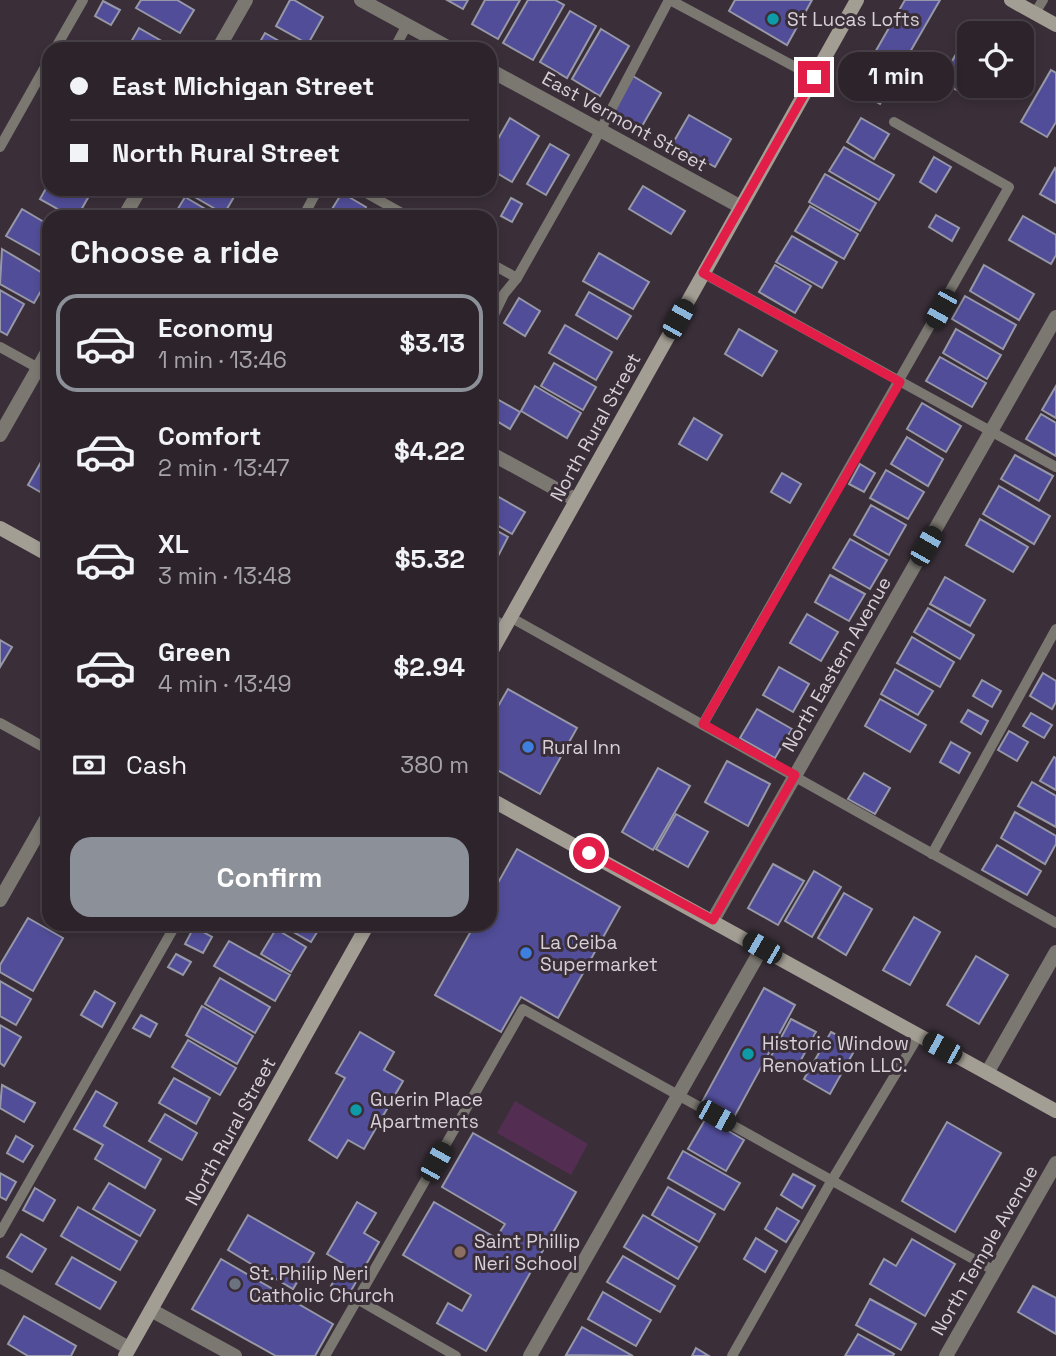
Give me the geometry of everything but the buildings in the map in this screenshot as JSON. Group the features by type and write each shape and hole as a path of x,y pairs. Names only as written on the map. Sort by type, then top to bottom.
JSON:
{"main road":[{"name":"North Rural Street","path":"497,642 857,0"},
{"path":"1011,0 1056,25"},
{"path":"0,528 42,551"},
{"path":"497,803 1056,1111"},
{"name":"North Rural Street","path":"127,1352 364,931"}],"street":[{"path":"222,42 246,0"},
{"path":"361,0 439,42"},
{"name":"East Vermont Street","path":"497,74 741,207"},
{"name":"North Eastern Avenue","path":"713,920 1056,317"},
{"path":"0,435 42,374"},
{"path":"497,457 576,500"},
{"path":"0,900 42,826"},
{"path":"530,1356 762,948"},
{"path":"987,1073 1056,951"},
{"name":"North Temple Avenue","path":"946,1356 1056,1163"},
{"path":"0,1276 127,1352"},
{"path":"151,1310 235,1356"}],"lane":[{"path":"59,42 83,0"},
{"path":"497,308 601,130 669,0 814,77"},
{"path":"1035,13 1043,0"},
{"path":"398,42 407,25"},
{"path":"0,146 42,72"},
{"path":"703,724 1009,187 894,122"},
{"path":"372,196 396,210"},
{"path":"497,267 517,278"},
{"path":"703,273 1056,467"},
{"path":"0,347 42,370"},
{"path":"497,620 508,622 703,724 1056,923"},
{"path":"932,853 1056,629"},
{"path":"0,723 42,746"},
{"path":"0,1233 172,931"},
{"path":"330,1354 357,1299 523,1009 995,1271"},
{"path":"732,1356 919,1035"},
{"path":"357,1299 456,1356"}],"shaded area":[{"path":"515,1101 588,1144 571,1175 497,1133"}],"place":[{"name":"St Lucas Lofts","path":"773,19"},
{"name":"Rural Inn","path":"528,747"},
{"name":"La Ceiba Supermarket","path":"526,953"},
{"name":"Historic Window Renovation LLC.","path":"748,1054"},
{"name":"Guerin Place Apartments","path":"356,1110"},
{"name":"Saint Phillip Neri School","path":"460,1252"},
{"name":"St. Philip Neri Catholic Church","path":"235,1284"}],"route":[{"path":"589,853 713,920 795,775 703,724 900,382 703,273 814,77"}]}
